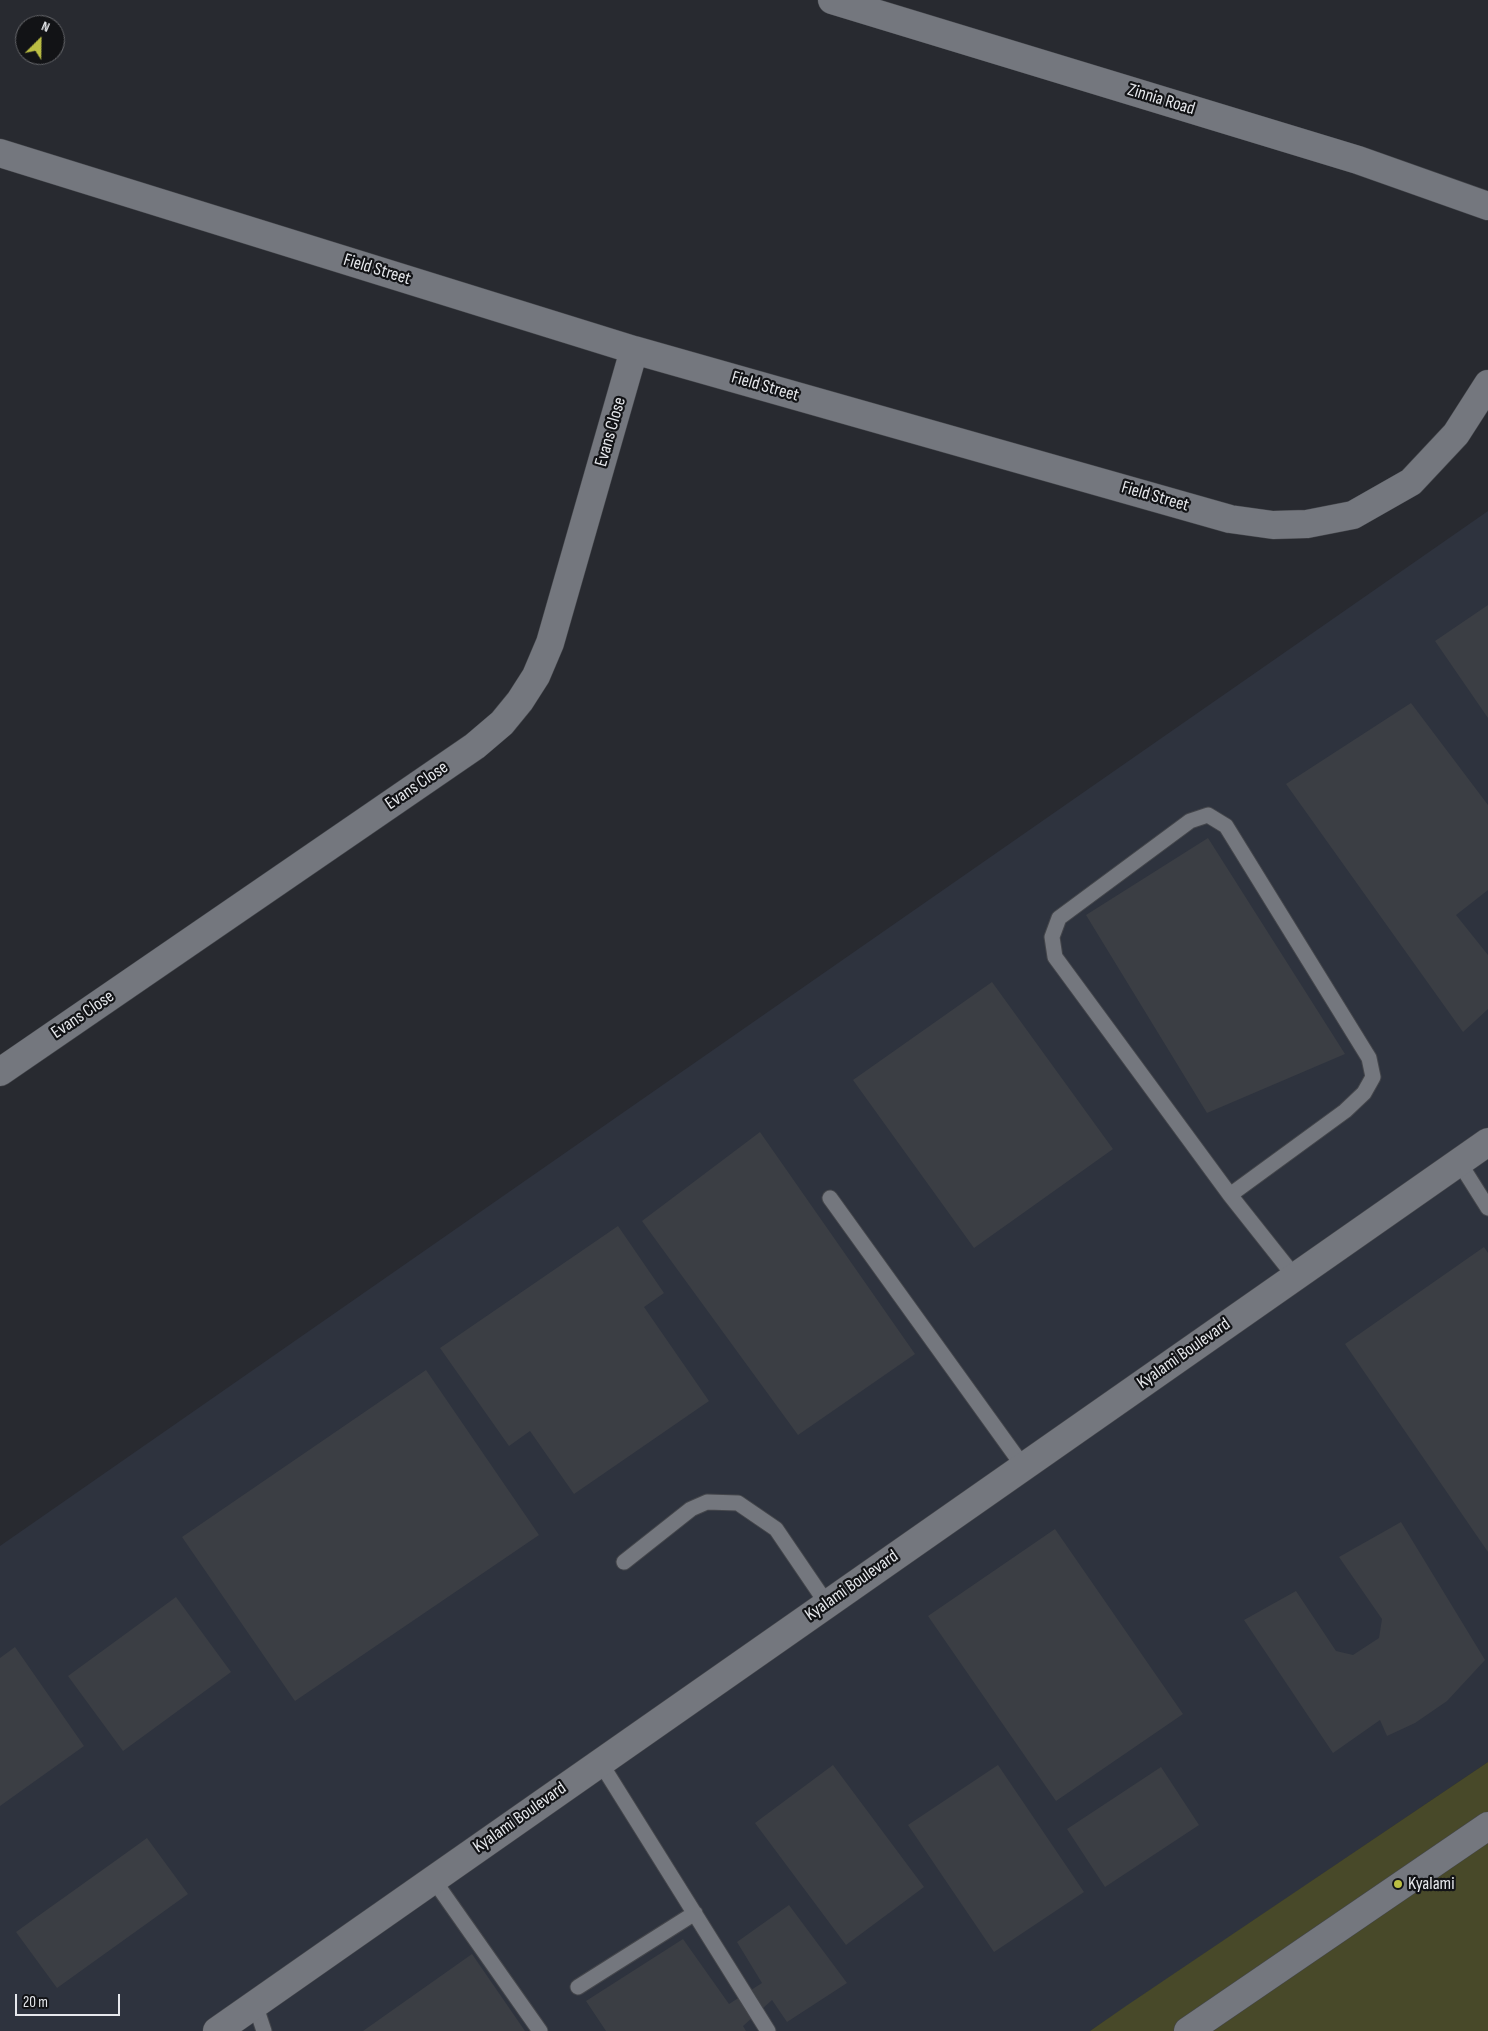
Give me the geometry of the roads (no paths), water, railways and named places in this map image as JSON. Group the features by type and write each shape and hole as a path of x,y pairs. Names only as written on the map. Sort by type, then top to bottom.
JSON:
{"street":[{"name":"Zinnia Road","path":"832,0 1358,160 1488,206"},
{"name":"Field Street","path":"0,153 634,350 1230,519 1273,525 1307,524 1353,515 1411,482 1456,434 1488,384"},
{"name":"Evans Close","path":"0,1072 475,746 502,723 520,701 536,676 550,643 634,350"},
{"name":"Kyalami Boulevard","path":"217,2031 1488,1142"},
{"path":"1188,2031 1488,1826"}],"lane":[{"path":"1230,1195 1346,1111 1364,1093 1373,1077 1369,1058 1226,826 1208,815 1190,822 1059,918 1052,938 1055,957 1230,1195 1295,1277"},
{"path":"1459,1162 1488,1208"},
{"path":"830,1198 1024,1466"},
{"path":"624,1562 691,1509 707,1502 738,1503 776,1529 827,1604"},
{"path":"600,1762 768,2031"},
{"path":"433,1879 540,2031"},
{"path":"578,1987 695,1913"},
{"path":"255,2004 264,2031"}],"place":[{"name":"Kyalami","path":"1398,1884"}]}
